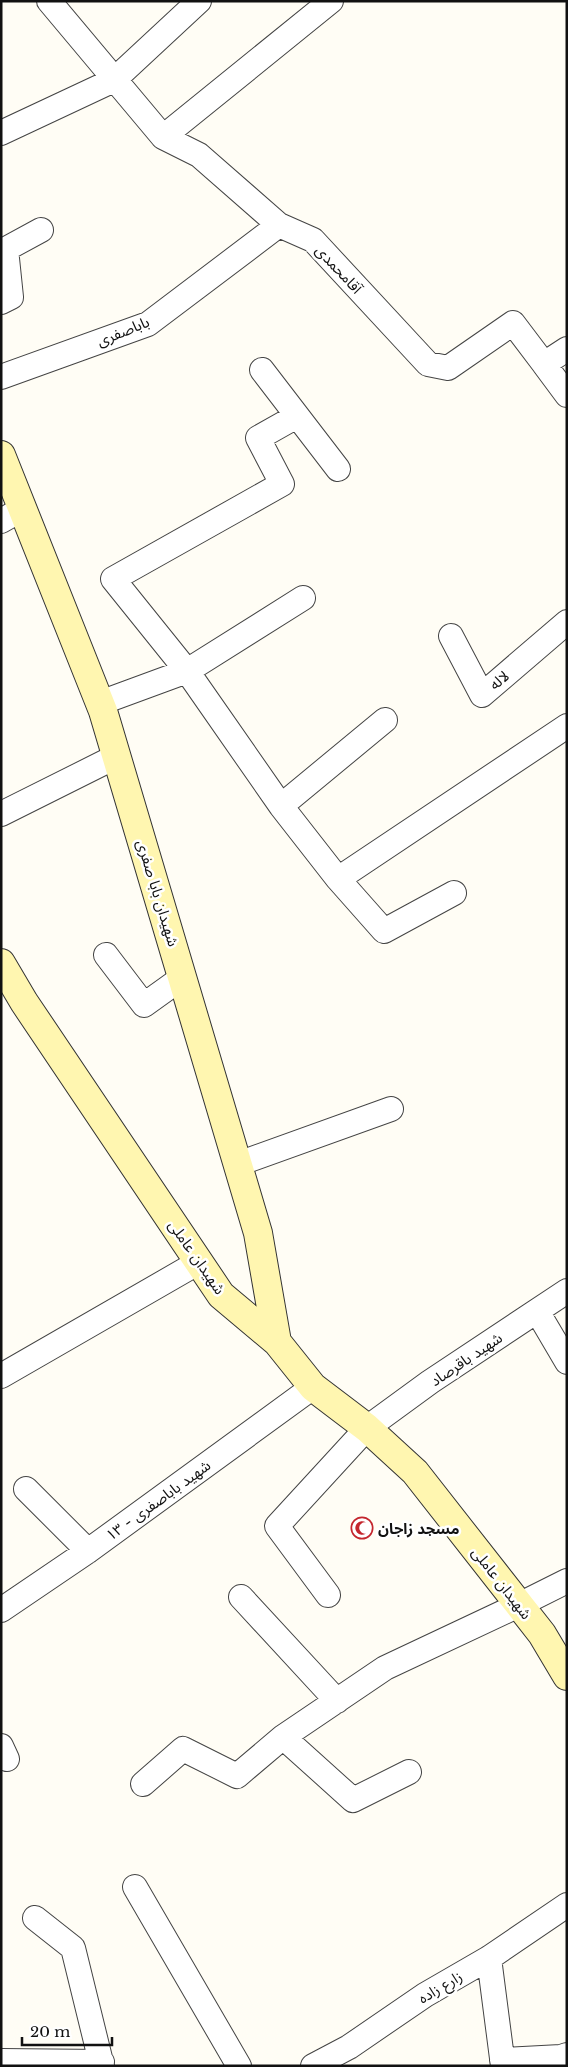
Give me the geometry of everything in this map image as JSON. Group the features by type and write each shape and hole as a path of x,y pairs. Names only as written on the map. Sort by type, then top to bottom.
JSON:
{"street":[{"path":"1,133 114,80 199,1"},
{"path":"163,137 331,1"},
{"name":"آقامحمدی","path":"51,2 163,137 199,155 279,225 313,240 428,364 448,368 513,322 544,364"},
{"name":"باباصفری","path":"1,377 148,324 279,225"},
{"path":"1,302 11,297 6,249 41,230"},
{"path":"567,349 544,364 567,395"},
{"path":"262,370 338,469"},
{"path":"296,416 258,438 282,484 113,578 187,671 281,806 338,879 384,931 454,893"},
{"name":"شهیدان بابا صفری","path":"1,456 12,515 100,703 117,756 184,977 258,1233 277,1342"},
{"path":"100,703 187,671 303,598"},
{"name":"لاله","path":"451,636 482,695 567,622"},
{"path":"281,806 385,720"},
{"path":"338,879 567,726"},
{"path":"1,814 117,756"},
{"path":"106,955 144,1004 184,977"},
{"name":"شهیدان عاملی","path":"1,963 24,1002 221,1296 277,1342 312,1387 367,1428 415,1472 542,1634 567,1676"},
{"path":"238,1164 391,1109"},
{"path":"1,1376 199,1262"},
{"name":"شهید باقرصاد","path":"328,1595 277,1526 367,1428 430,1382 567,1291"},
{"path":"537,1311 567,1362"},
{"name":"شهید باباصفری - ۱۳","path":"1,1610 88,1551 312,1387"},
{"path":"26,1489 88,1551"},
{"path":"143,1784 183,1748 237,1776 284,1737 384,1668 567,1581"},
{"path":"240,1597 337,1701"},
{"path":"284,1737 353,1800 409,1772"},
{"path":"135,1887 239,2066"},
{"name":"زارع زاده","path":"313,2066 353,2056 425,1995 489,1958 567,1906"},
{"path":"1,2061 102,2064 73,1948 35,1918"},
{"path":"489,1958 503,2063 567,2055"}],"place":[{"name":"مسجد زاجان","path":"362,1528"}]}
